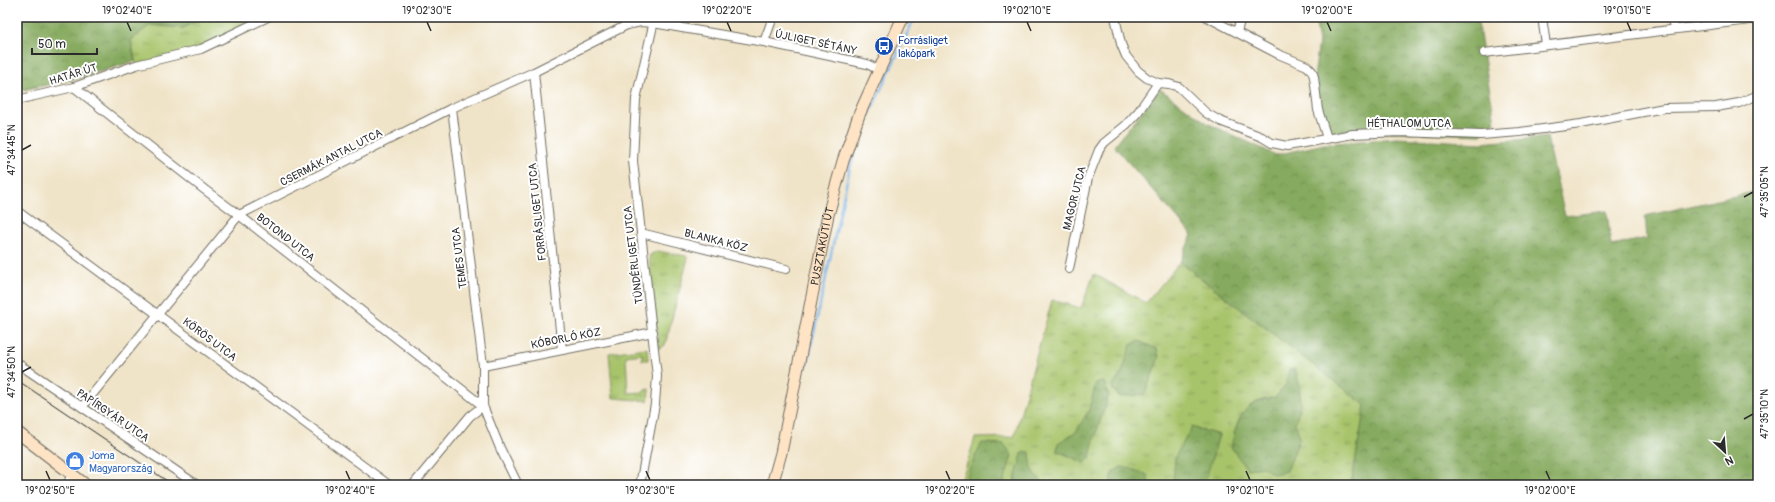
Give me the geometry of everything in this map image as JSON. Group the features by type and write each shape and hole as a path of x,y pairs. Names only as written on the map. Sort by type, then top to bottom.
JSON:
{"street":[{"name":"HATÁR ÚT","path":"17,100 74,87 136,65 201,49 268,17"},
{"path":"764,42 773,17"},
{"name":"PUSZTAKÚTI ÚT","path":"772,485 780,453 828,215 843,161 859,114 904,17"},
{"name":"HÉTHALOM UTCA","path":"1115,17 1121,44 1126,56 1138,71 1147,78 1158,83 1179,87 1213,117 1262,137 1272,143 1287,146 1353,134 1400,132 1481,135 1520,132 1581,124 1664,108 1716,107 1739,102 1758,95"},
{"path":"1207,17 1278,54 1307,66 1312,71 1318,110 1327,138"},
{"path":"1237,32 1241,17"},
{"path":"1542,17 1546,45"},
{"path":"1672,17 1674,29"},
{"path":"1484,53 1758,19"},
{"name":"ÚJLIGET SÉTÁNY","path":"654,20 867,64 879,70"},
{"name":"CSERMÁK ANTAL UTCA","path":"82,407 239,215 452,108 534,72 627,25 654,20"},
{"name":"TÜNDÉRLIGET UTCA","path":"640,485 657,390 653,332 633,162 636,99 654,20"},
{"name":"FORRÁSLIGET UTCA","path":"534,72 562,350"},
{"name":"MAGOR UTCA","path":"1069,269 1088,178 1097,154 1104,143 1126,125 1138,112 1158,83"},
{"name":"BOTOND UTCA","path":"74,87 483,406"},
{"name":"TEMES UTCA","path":"452,108 483,366 483,406"},
{"name":"KÖRÖS UTCA","path":"17,211 158,313 389,485"},
{"name":"BLANKA KÖZ","path":"641,233 786,268"},
{"name":"KÓBORLÓ KÖZ","path":"483,366 653,332"},
{"name":"PAPÍRGYÁR UTCA","path":"17,363 197,485"},
{"path":"413,485 470,416 483,406 500,448 518,485"},
{"path":"17,432 70,480 86,485"}],"green space":[{"path":"17,17 205,17 183,28 150,25 131,40 135,61 76,79 17,91"},
{"path":"205,17 264,17 201,49 136,65 131,40 150,25 183,28"},
{"path":"1315,17 1477,17 1495,122 1481,135 1400,132 1327,138 1314,77 1319,42"},
{"path":"1160,89 1207,123 1276,155 1324,144 1397,138 1481,143 1547,137 1565,216 1607,211 1611,246 1647,238 1645,216 1758,191 1758,485 1351,485 1365,405 1180,262 1192,235 1114,146"},
{"path":"657,251 686,256 688,258 665,345 659,349 649,259 650,255"},
{"path":"1180,262 1366,405 1351,485 960,485 975,438 1014,437 1052,300 1081,308 1094,274 1146,303"},
{"path":"1138,341 1157,349 1159,357 1145,394 1120,397 1112,389 1114,383 1121,375 1131,345"},
{"path":"647,348 648,360 642,360 642,354 626,356 628,393 644,392 644,390 649,389 648,401 613,398 609,353"},
{"path":"1295,369 1299,383 1300,402 1298,416 1295,423 1300,437 1287,471 1273,474 1263,467 1247,469 1231,447 1236,427 1244,412 1249,407 1265,399 1276,397 1287,383 1289,370"},
{"path":"1104,382 1109,395 1094,439 1090,458 1085,463 1057,451 1058,443 1076,432 1089,410 1096,383"},
{"path":"1192,427 1219,435 1204,485 1173,485 1175,457"},
{"path":"982,443 1004,444 1012,455 1003,485 965,485 969,470"},
{"path":"1023,451 1030,452 1032,468 1038,478 1042,481 1041,485 1013,485"},
{"path":"1121,467 1132,469 1147,475 1149,485 1111,485 1112,473"}],"waterway":[{"path":"805,367 808,360 850,167 862,129 915,17"}],"tram line":[{"path":"17,380 173,485"}],"place":[{"name":"Forrásliget lakópark","path":"884,46"},
{"name":"Joma Magyarország","path":"75,461"}]}
